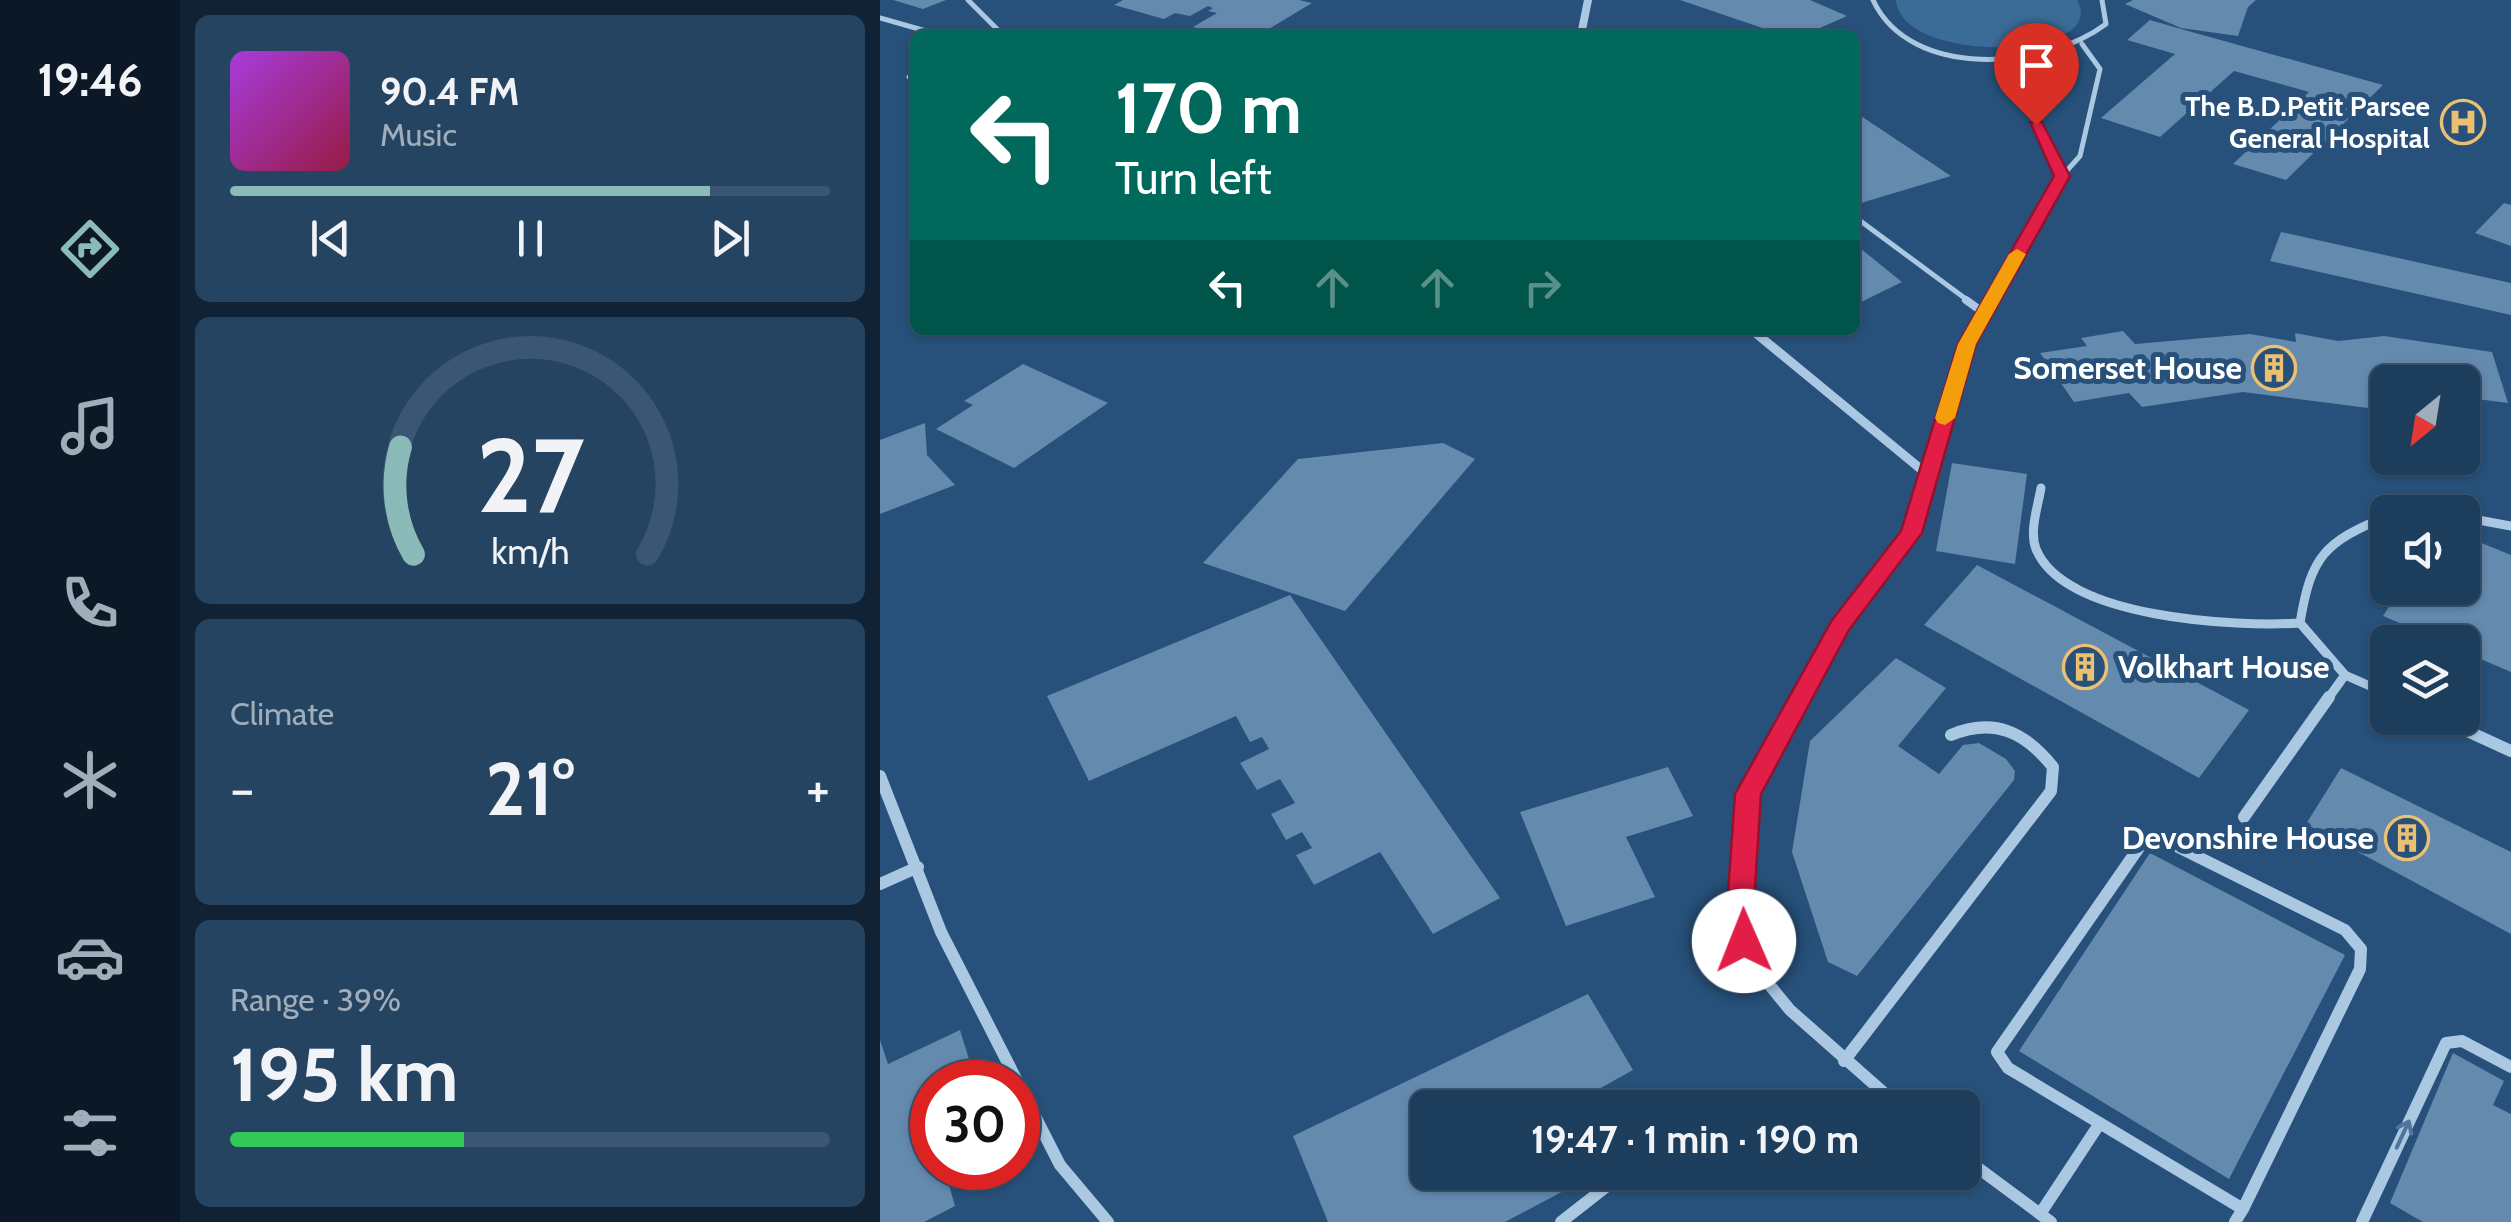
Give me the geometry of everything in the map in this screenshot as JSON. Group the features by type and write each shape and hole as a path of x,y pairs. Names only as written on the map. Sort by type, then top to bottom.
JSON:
{"street":[{"path":"1582,30 1588,0"},
{"path":"1879,1090 1790,1010 1748,960 1740,921 1748,794 1840,626 1911,533 1967,344 2062,176"},
{"path":"1758,335 1928,475"},
{"path":"2041,488 2034,547 2043,562 2081,588 2158,616 2193,622 2245,626 2300,623"},
{"path":"2480,520 2511,526"},
{"path":"2370,523 2353,530 2329,550 2306,580 2300,623 2345,675 2370,686"},
{"path":"2244,816 2345,675"},
{"path":"1844,1061 2051,791 2053,767 2037,745 1988,723 1972,724 1951,735"},
{"path":"2477,735 2511,751"},
{"path":"880,776 940,932 1060,1165 1108,1222"},
{"path":"2150,839 2170,843 2346,930 2361,949 2360,969 2239,1215 2100,1122 2008,1068 1997,1052 2140,846 2150,839"},
{"path":"880,884 918,867"},
{"path":"2362,1222 2446,1042 2462,1041 2511,1067"},
{"path":"1980,1169 2046,1218 2100,1122"},
{"path":"1561,1222 1602,1190"}],"lane":[{"path":"968,0 997,30"},
{"path":"1873,0 1880,20 1901,36 1932,48 2003,59 2038,56 2082,44 2106,24 2102,0"},
{"path":"880,18 922,30"},
{"path":"2003,59 2062,176 2080,156 2100,69 2082,44"},
{"path":"1860,221 1984,313"}],"shaded area":[{"path":"1896,0 2077,0 2079,20 2064,35 2036,44 1965,45 1931,36 1907,21"}],"building":[{"path":"893,0 946,0 923,9"},
{"path":"1123,0 1312,3 1267,30 1193,27 1217,13 1208,11 1213,8 1208,6 1190,16 1175,13 1164,19 1114,5"},
{"path":"1680,0 1810,0 1847,16 1815,30 1768,30"},
{"path":"2133,0 2256,0 2248,7 2238,36 2181,28 2125,4"},
{"path":"2150,20 2383,85 2286,180 2233,164 2309,92 2234,71 2160,137 2101,118 2175,54 2127,40"},
{"path":"1860,115 1951,176 1861,203"},
{"path":"2504,203 2511,205 2511,246 2475,233"},
{"path":"2281,232 2511,283 2511,315 2270,261"},
{"path":"1860,248 1902,282 1860,303"},
{"name":"Somerset House","path":"2123,331 2135,344 2250,334 2296,342 2295,333 2338,341 2384,336 2492,352 2508,403 2480,399 2480,365 2370,365 2368,408 2243,392 2142,407 2129,393 2074,402 2040,353 2087,346 2081,338"},
{"path":"1023,364 1108,403 1014,468 936,429 973,405 964,401"},
{"path":"925,423 927,455 955,485 880,514 880,440"},
{"path":"1443,443 1475,459 1345,611 1203,563 1298,459"},
{"path":"1952,463 2027,474 2015,564 1936,551"},
{"path":"2480,542 2511,555 2511,672 2480,659 2480,625 2404,625 2383,616 2390,605 2480,605"},
{"name":"Volkhart House","path":"1977,565 2249,710 2199,778 1924,625"},
{"path":"1290,595 1500,898 1433,934 1380,852 1314,885 1296,855 1312,848 1302,832 1286,840 1271,814 1295,803 1280,779 1257,790 1240,763 1269,749 1262,737 1250,742 1236,716 1089,781 1047,696"},
{"path":"1896,658 1946,688 1898,746 1939,774 1963,745 1979,743 2006,759 2015,771 2014,780 1857,976 1828,962 1792,852 1810,741"},
{"path":"1668,767 1693,816 1626,837 1655,897 1566,926 1520,812"},
{"name":"Devonshire House","path":"2341,768 2511,852 2511,934 2306,824"},
{"path":"2150,853 2345,955 2229,1179 2019,1051"},
{"path":"1588,994 1633,1070 1597,1090 1410,1090 1410,1190 1565,1190 1505,1222 1328,1222 1293,1136"},
{"path":"960,1030 969,1060 910,1060 910,1190 950,1190 955,1206 924,1222 880,1222 880,1040 888,1064"},
{"path":"2453,1053 2504,1081 2493,1105 2511,1114 2511,1222 2423,1222 2390,1203"}],"slow traffic":[{"path":"1945,418 1967,344 2017,254"}],"place":[{"name":"The B.D.Petit Parsee General Hospital","path":"2463,122"},
{"name":"Somerset House","path":"2274,368"},
{"name":"Volkhart House","path":"2085,667"},
{"name":"Devonshire House","path":"2407,838"}],"route":[{"path":"1744,941 1740,921 1748,794 1840,626 1911,533 1967,344 2062,176 2036,125"}]}
